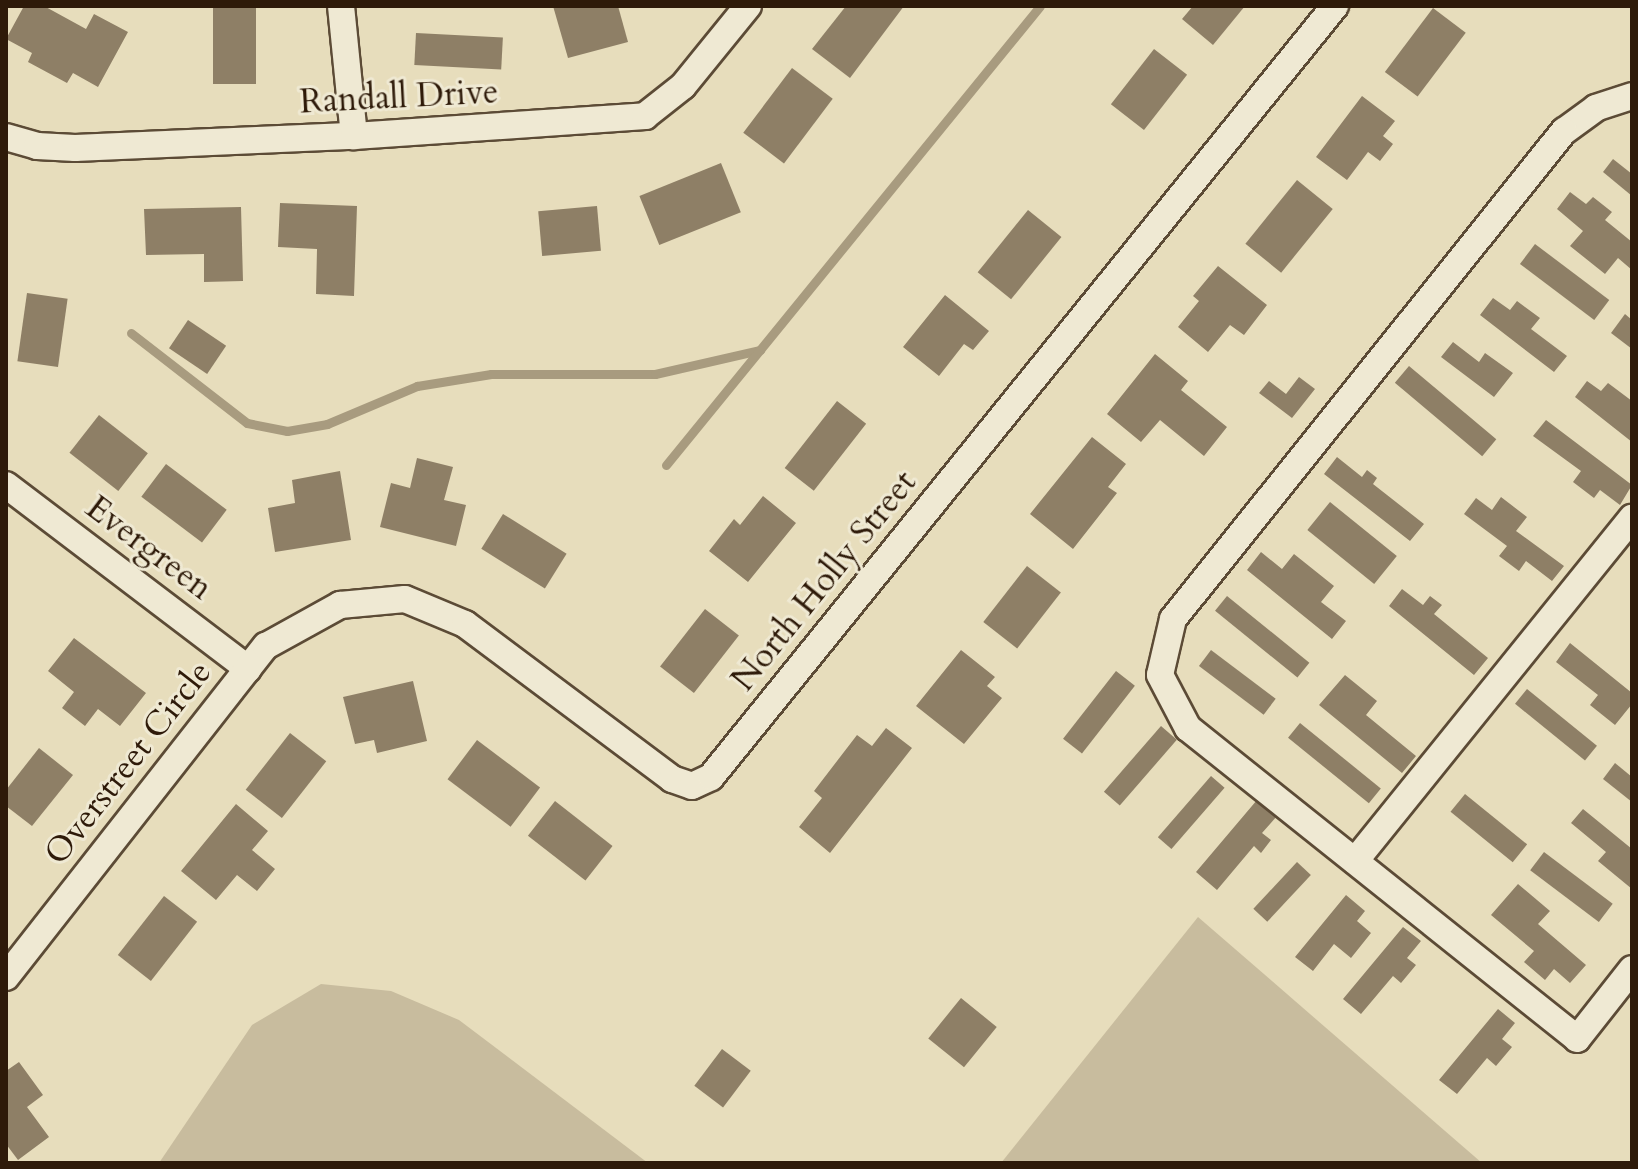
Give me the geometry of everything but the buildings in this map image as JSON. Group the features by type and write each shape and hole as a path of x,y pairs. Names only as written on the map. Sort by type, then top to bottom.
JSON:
{"street":[{"path":"341,6 354,136"},
{"name":"Randall Drive","path":"6,137 37,146 75,148 354,136 645,116 683,86 748,6"},
{"name":"North Holly Street","path":"248,669 290,629 340,605 405,599 465,624 672,779 692,786 711,777 1335,6"},
{"path":"1632,96 1596,108 1564,131 1173,619 1163,646 1160,675 1188,728 1577,1039 1632,969"},
{"name":"Evergreen","path":"6,485 248,669"},
{"path":"1355,861 1632,518"},
{"name":"Overstreet Circle","path":"6,977 248,669"}],"shaded area":[{"path":"1198,917 1482,1163 1001,1163"},
{"path":"321,984 391,991 459,1020 648,1163 159,1163 252,1025"}],"waterway":[{"path":"666,465 1040,6"},
{"path":"131,333 247,423 287,431 327,424 417,386 491,374 655,374 760,350"}]}
